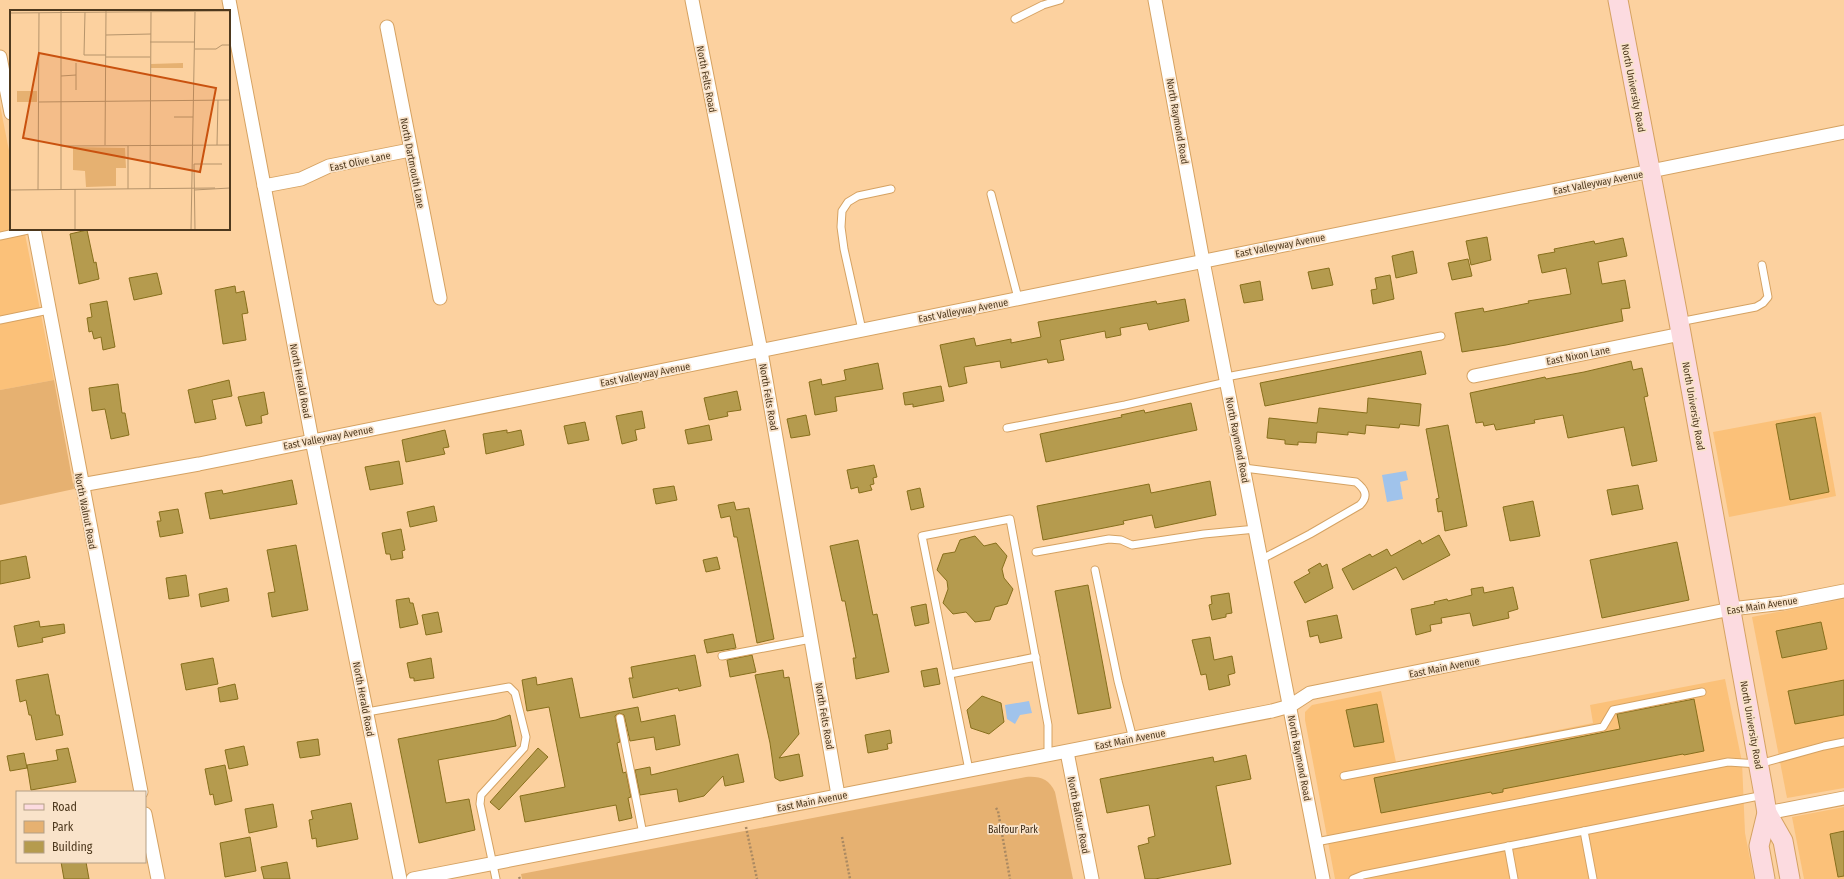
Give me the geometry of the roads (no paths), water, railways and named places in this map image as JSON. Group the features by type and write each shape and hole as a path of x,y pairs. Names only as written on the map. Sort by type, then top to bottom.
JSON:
{"main road":[{"name":"North University Road","path":"1618,0 1680,328 1766,804 1783,842 1790,879"},
{"name":"North University Road","path":"1765,879 1760,846 1766,804"}],"street":[{"name":"North Herald Road","path":"229,0 312,440 400,879"},
{"name":"North Felts Road","path":"692,0 761,351 838,796"},
{"name":"North Raymond Road","path":"1155,0 1203,261 1262,558 1323,879"},
{"name":"North Dartmouth Lane","path":"387,27 440,298"},
{"path":"0,57 10,108"},
{"name":"East Valleyway Avenue","path":"81,486 761,351 1844,132"},
{"name":"East Olive Lane","path":"264,186 301,179 329,166 410,150"},
{"name":"North Walnut Road","path":"34,230 81,486 141,791"},
{"name":"East Nixon Lane","path":"1474,376 1680,328"},
{"name":"East Main Avenue","path":"413,879 1272,711 1290,706 1310,693 1731,609 1783,603 1844,591"},
{"name":"North Balfour Road","path":"1067,752 1092,879"},
{"path":"1766,804 1844,798"},
{"path":"146,819 158,879"}],"lane":[{"path":"1015,19 1043,5 1060,0"},
{"path":"862,330 844,249 841,227 842,211 848,202 858,196 891,189"},
{"path":"991,194 1018,298"},
{"path":"0,236 29,230"},
{"path":"1680,328 1756,307 1763,303 1768,296 1762,265"},
{"path":"0,320 49,310"},
{"path":"1007,428 1126,405 1227,380 1441,336"},
{"path":"1244,468 1356,482 1362,486 1365,492 1364,501 1360,505 1310,534 1262,558"},
{"path":"969,770 922,536 1010,519 1048,725 1048,756"},
{"path":"1036,552 1109,539 1121,540 1132,545 1204,534 1256,529"},
{"path":"1095,570 1118,682 1133,738"},
{"path":"722,656 811,640"},
{"path":"950,674 1036,657"},
{"path":"367,712 510,687 513,689 526,737 526,744 481,795 480,799 496,879"},
{"path":"1344,776 1603,727 1613,710 1702,692"},
{"path":"620,718 643,834"},
{"path":"1316,842 1728,762 1759,764 1844,742"},
{"path":"1353,879 1363,875 1584,831 1766,804"},
{"path":"1584,831 1593,879"},
{"path":"1508,846 1514,879"}],"water":[{"path":"1406,471 1408,480 1400,482 1403,499 1387,502 1382,475"},
{"path":"1029,701 1032,713 1020,715 1015,724 1007,719 1005,705"}],"park label":[{"name":"Balfour Park","path":"1013,829"}]}
